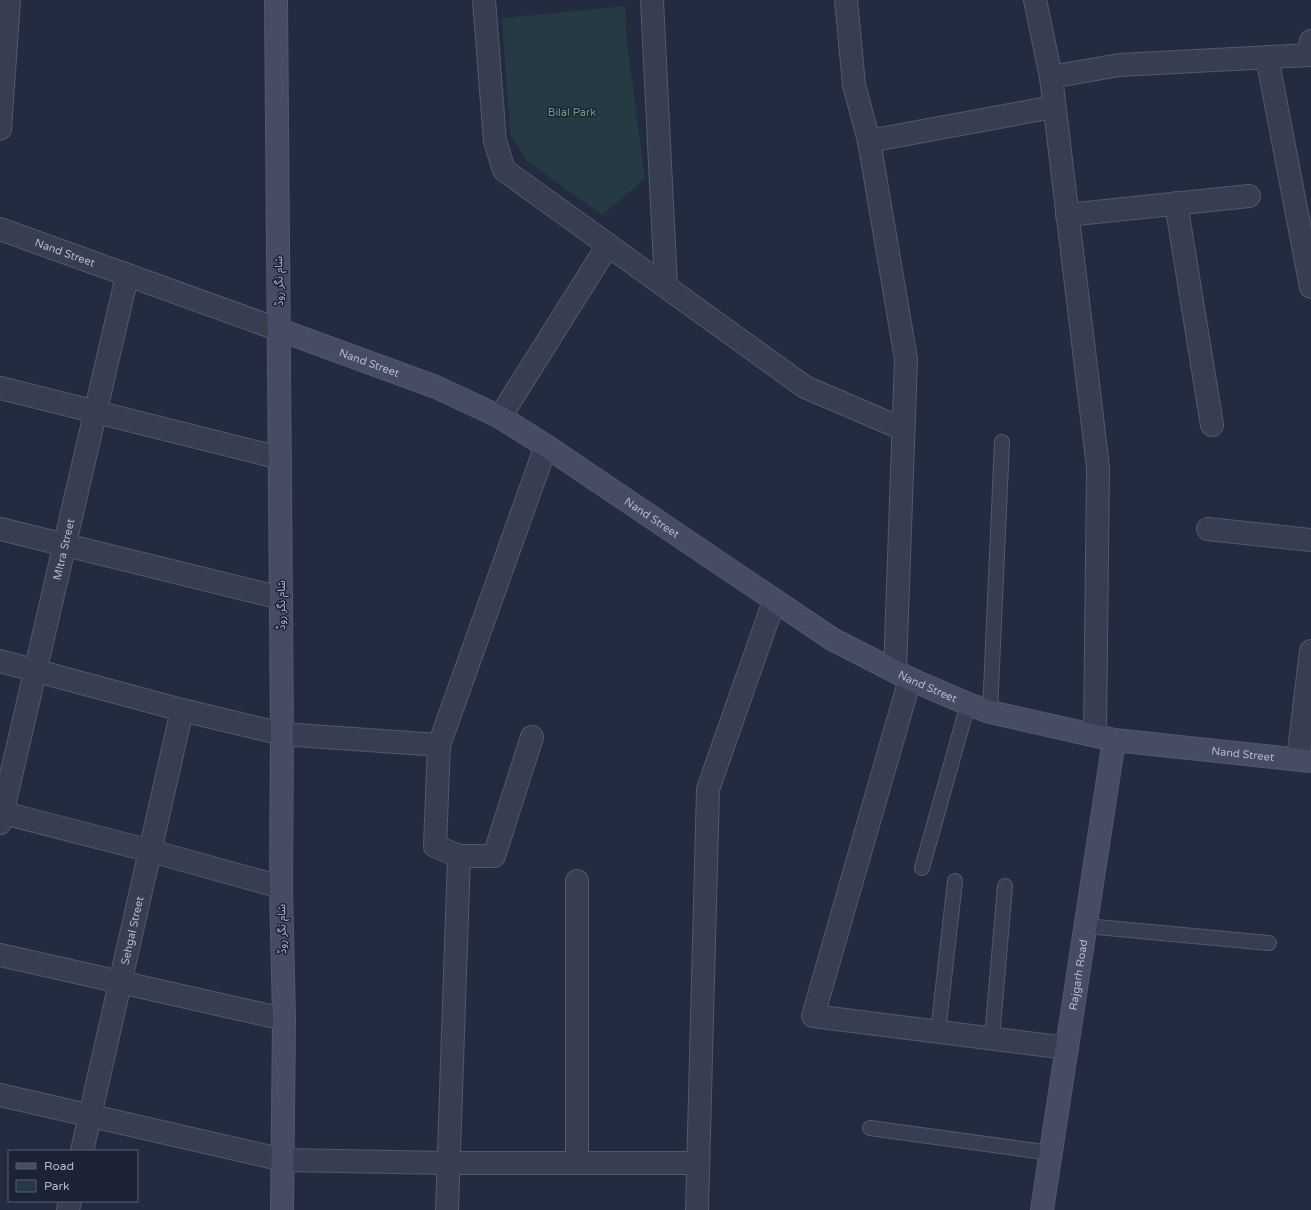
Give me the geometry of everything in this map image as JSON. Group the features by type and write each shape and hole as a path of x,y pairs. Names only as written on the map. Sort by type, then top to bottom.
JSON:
{"street":[{"path":"0,129 9,0"},
{"name":"شام نگر روڈ","path":"276,0 280,330 282,734 281,887 284,1019 284,1160 282,1210"},
{"path":"484,0 495,142 504,170 805,387 903,429"},
{"path":"652,0 666,286"},
{"path":"846,0 854,85 869,140 906,359 903,429 902,675 813,1016 1068,1048"},
{"path":"1035,0 1051,76 1053,107 1098,468 1104,738"},
{"path":"1051,76 1119,65 1309,55 1311,41"},
{"path":"1267,57 1311,287"},
{"path":"869,140 1053,107"},
{"path":"1067,215 1249,196"},
{"path":"1176,203 1212,425"},
{"name":"Nand Street","path":"0,229 436,387 500,417 546,446 832,639 902,675 968,704 990,712 1104,738 1304,760"},
{"path":"500,417 608,245"},
{"name":"MItra Street","path":"1,816 127,276"},
{"path":"0,388 280,458"},
{"path":"532,737 494,856 459,856 435,846 440,745 546,446"},
{"path":"0,529 281,598"},
{"path":"1208,529 1311,540"},
{"path":"696,1210 708,789 774,601"},
{"path":"1304,760 1311,651"},
{"path":"0,661 182,710 282,734 440,745"},
{"name":"Sehgal Street","path":"82,1150 182,710"},
{"name":"Rajgarh Road","path":"1042,1210 1086,926 1104,738"},
{"path":"1,816 151,851 281,887"},
{"path":"447,1210 459,856"},
{"path":"577,881 577,1163"},
{"path":"0,955 284,1019"},
{"path":"0,1095 284,1160 449,1163 698,1163"}],"lane":[{"path":"990,712 1002,442"},
{"path":"922,868 968,704"},
{"path":"938,1032 955,881"},
{"path":"992,1038 1005,886"},
{"path":"1086,926 1269,943"},
{"path":"870,1128 1051,1153"}],"green space":[{"name":"Bilal Park","path":"625,6 627,43 645,179 602,215 527,161 510,134 502,18"}]}
